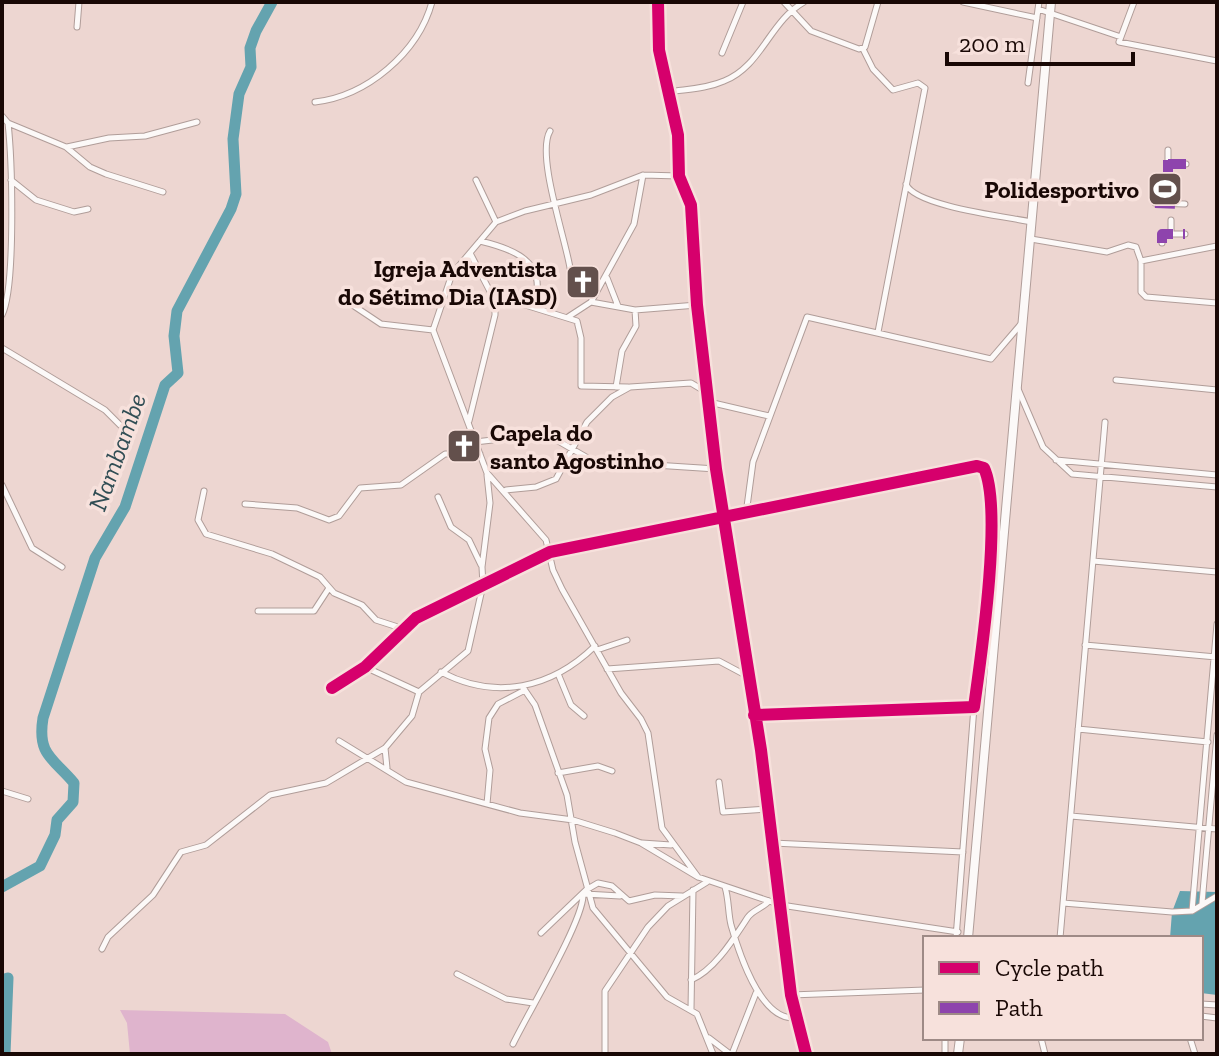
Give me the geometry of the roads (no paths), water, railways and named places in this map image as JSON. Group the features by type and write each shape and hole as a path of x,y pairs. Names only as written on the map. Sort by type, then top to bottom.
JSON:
{"main road":[{"path":"968,936 1051,2"}],"street":[{"path":"77,27 79,2"},
{"path":"315,102 339,100 357,92 390,66 425,26 432,2"},
{"path":"658,2 659,50 678,135 679,176 691,205 697,305 716,469 746,653 791,995 806,1054"},
{"path":"722,53 743,2"},
{"path":"784,2 811,31 863,49"},
{"path":"668,92 705,87 734,76 757,55 792,8 804,2"},
{"path":"878,2 863,49 873,69 893,90 918,83 925,88 878,332"},
{"path":"963,2 1037,18"},
{"path":"1134,2 1119,42 1217,61"},
{"path":"1028,83 1038,5 1050,13 1121,37"},
{"path":"2,116 8,123 66,147 98,171 163,192"},
{"path":"66,147 109,138 145,136 197,122"},
{"path":"2,315 6,304 10,242 8,123"},
{"path":"550,131 545,141 546,164 570,268"},
{"path":"2,149 10,139"},
{"path":"1168,150 1168,180"},
{"path":"1168,164 1186,164"},
{"path":"102,949 108,937 153,895 181,852 206,845 270,795 326,783 370,759 385,748 412,716 419,692 468,651 483,585 482,567 490,503 487,473 433,330 452,274 496,222 525,211 557,206 643,175 679,176"},
{"path":"568,317 591,302 607,277 634,224 643,175"},
{"path":"11,180 36,200 74,212 88,209"},
{"path":"476,180 496,222"},
{"path":"906,183 913,194 934,201 1032,222"},
{"path":"1155,203 1185,204"},
{"path":"1171,220 1171,234"},
{"path":"1162,243 1162,234 1185,234"},
{"path":"1031,239 1107,252 1128,245 1136,247 1141,261 1138,278 1141,292 1146,297 1217,303"},
{"path":"480,241 514,249 531,268 537,291 522,304"},
{"path":"2,250 10,242"},
{"path":"1141,261 1217,246"},
{"path":"468,422 491,345 495,301 470,253"},
{"path":"607,277 618,307"},
{"path":"342,298 381,324 433,330"},
{"path":"495,301 522,304 568,317 579,325 581,386 691,383 707,392"},
{"path":"591,302 635,310 697,305"},
{"path":"616,387 622,351 636,326 635,310"},
{"path":"746,514 753,462 807,317 991,359 1023,323"},
{"path":"2,348 105,410 120,425"},
{"path":"1116,380 1217,390"},
{"path":"1016,384 1035,434 1055,460 1072,474 1217,487"},
{"path":"506,490 550,484 599,409 630,387"},
{"path":"709,402 769,416"},
{"path":"1060,936 1105,422"},
{"path":"475,442 546,434 593,461 716,469"},
{"path":"245,504 297,508 329,520 339,516 360,488 401,485 445,454 480,454"},
{"path":"1055,460 1217,475"},
{"path":"332,688 365,667 404,629 448,601 550,552 977,466 984,468 989,478 991,534 957,935 781,905 698,877 641,843 573,820 487,804 424,788 339,741"},
{"path":"487,473 541,531 550,552 553,570 607,669 648,733 662,828 698,877"},
{"path":"2,485 32,548 62,567"},
{"path":"204,491 198,520 206,534 272,554 320,577 341,597 362,605 376,620 404,629"},
{"path":"438,497 451,527 472,543 482,567"},
{"path":"991,534 1003,534"},
{"path":"1093,561 1217,572"},
{"path":"258,611 312,612 329,588"},
{"path":"1192,911 1217,624"},
{"path":"487,804 490,770 485,749 489,718 498,704 523,688 559,676 596,648 627,640"},
{"path":"1085,645 1216,657"},
{"path":"731,665 746,653"},
{"path":"607,669 719,661 749,677"},
{"path":"365,667 419,692"},
{"path":"441,672 472,685 523,688"},
{"path":"559,676 571,705 584,716"},
{"path":"523,688 535,705 573,820 585,893 593,908 673,1003 691,1009"},
{"path":"754,715 974,707"},
{"path":"1078,729 1217,743"},
{"path":"1202,903 1217,735"},
{"path":"385,748 387,769"},
{"path":"558,773 598,766 612,771"},
{"path":"719,782 723,812 768,809"},
{"path":"2,791 28,799"},
{"path":"1071,816 1217,829"},
{"path":"641,843 656,841 672,845"},
{"path":"773,843 963,852"},
{"path":"605,1054 605,991 648,927 682,896 708,881"},
{"path":"541,933 585,893 603,883 612,886 620,896"},
{"path":"725,887 736,938 756,993 765,1004 788,1019 796,1013"},
{"path":"693,890 691,1009 708,1038 713,1054"},
{"path":"585,893 620,896 635,902 655,895 682,896"},
{"path":"513,1044 581,910 585,893"},
{"path":"1063,903 1192,911 1217,896"},
{"path":"691,980 701,976 736,938 751,913 769,901"},
{"path":"457,974 506,999 533,1003"},
{"path":"791,995 923,990"},
{"path":"708,1038 731,1054 753,1009 756,993"},
{"path":"753,1009 765,1004"}],"water":[{"path":"1180,891 1217,892 1217,995 1203,993 1203,936 1170,936 1172,912"}],"waterway":[{"name":"Nambambe","path":"2,887 40,866 55,835 57,820 73,802 74,783 48,755 42,740 43,718 95,558 125,507 165,385 178,373 174,336 177,311 236,194 233,139 239,94 251,67 250,48 256,31 272,2"},
{"name":"Nambambe","path":"2,980 8,978 5,1054"}],"place":[{"name":"Polidesportivo","path":"1165,189"},
{"name":"Igreja Adventista do Sétimo Dia (IASD)","path":"583,282"},
{"name":"Capela do santo Agostinho","path":"464,446"}]}
